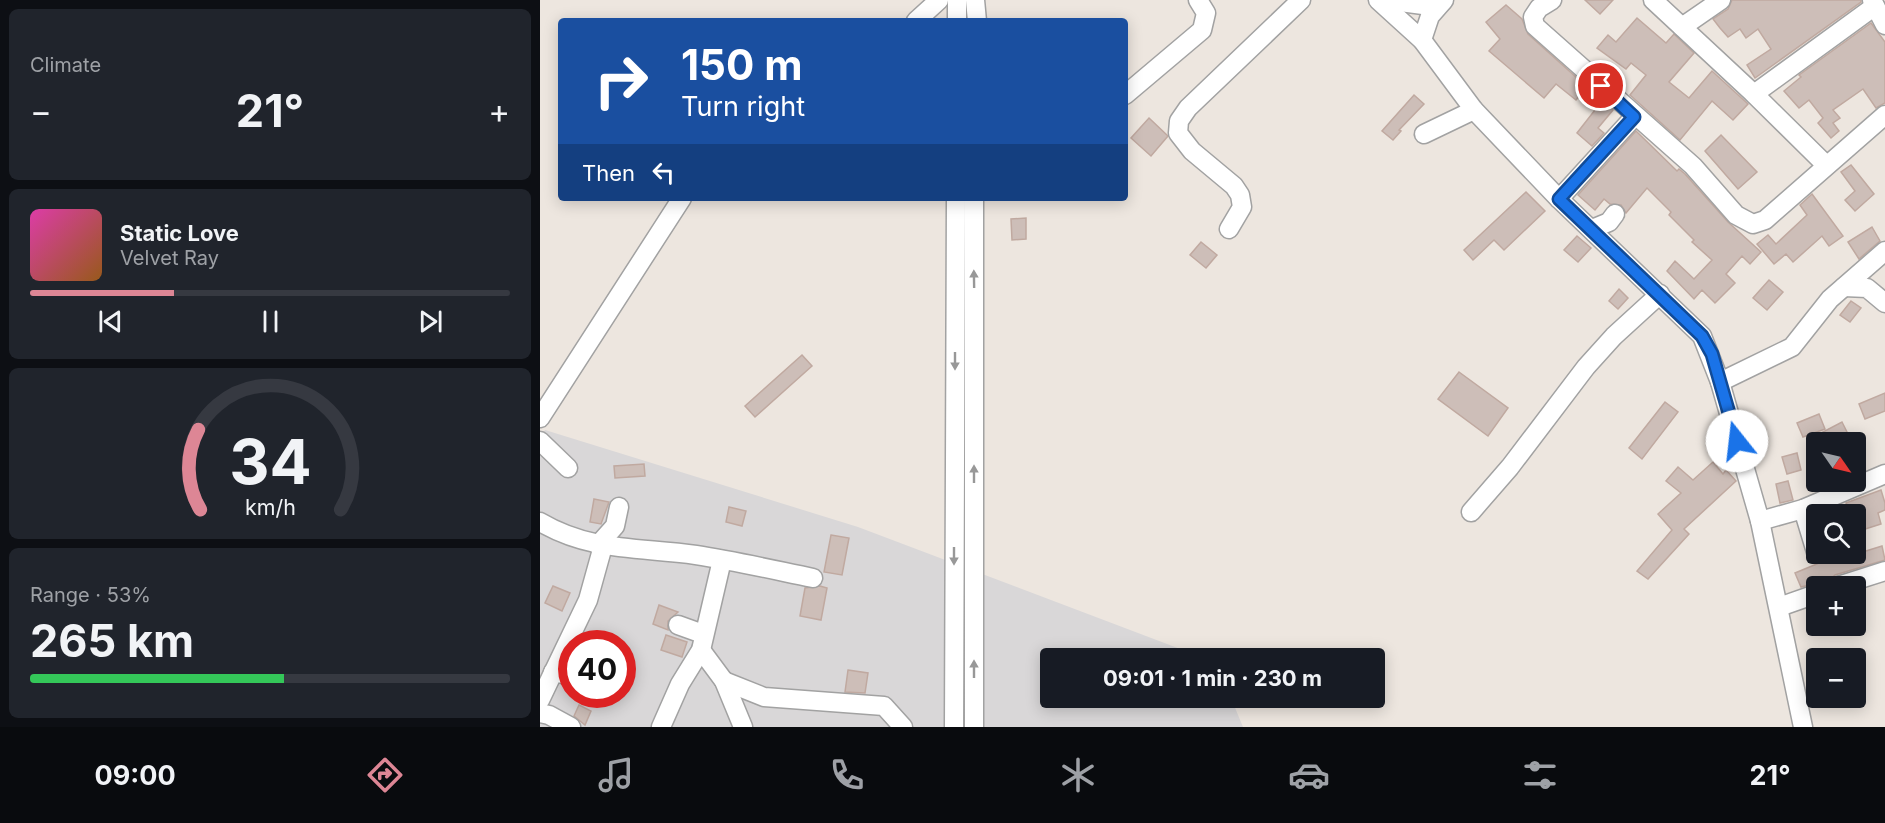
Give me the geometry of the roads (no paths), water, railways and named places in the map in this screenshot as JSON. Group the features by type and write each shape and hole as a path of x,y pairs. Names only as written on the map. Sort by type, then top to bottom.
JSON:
{"street":[{"path":"918,18 939,0"},
{"path":"957,0 957,18"},
{"path":"975,0 977,18"},
{"path":"1128,92 1203,30 1206,13 1198,0"},
{"path":"1229,229 1242,207 1240,195 1234,186 1192,151 1178,133 1179,121 1201,95 1301,0"},
{"path":"1378,0 1422,40 1474,110 1559,199 1702,336 1720,382 1760,520 1803,727"},
{"path":"1385,0 1423,4 1443,1"},
{"path":"1552,0 1539,8 1533,17 1535,26 1634,117 1693,166 1736,215 1753,224 1765,219 1885,115"},
{"path":"1653,0 1826,165"},
{"path":"1682,27 1721,0"},
{"path":"1422,40 1430,16 1443,1"},
{"path":"1754,94 1874,3 1885,25"},
{"path":"1424,134 1474,110"},
{"path":"1559,199 1634,117"},
{"path":"540,418 680,201"},
{"path":"954,727 956,201"},
{"path":"974,201 974,727"},
{"path":"1592,229 1602,227 1615,214"},
{"path":"1720,382 1776,357 1792,347 1804,336 1826,304 1885,251"},
{"path":"1845,287 1867,288 1885,303"},
{"path":"1471,512 1510,467 1586,367 1614,336 1660,294"},
{"path":"540,441 568,468"},
{"path":"1760,520 1803,509 1883,480"},
{"path":"571,720 540,700 588,600 601,546 615,526 619,507"},
{"path":"1803,509 1806,518"},
{"path":"540,522 578,541 601,546 722,560 813,578"},
{"path":"661,727 702,642 722,560"},
{"path":"1866,577 1885,571"},
{"path":"1779,607 1806,598"},
{"path":"678,625 702,642 724,681 743,727"},
{"path":"553,672 558,673"},
{"path":"724,681 764,697 884,706 903,727"},
{"path":"540,713 571,720"}]}
